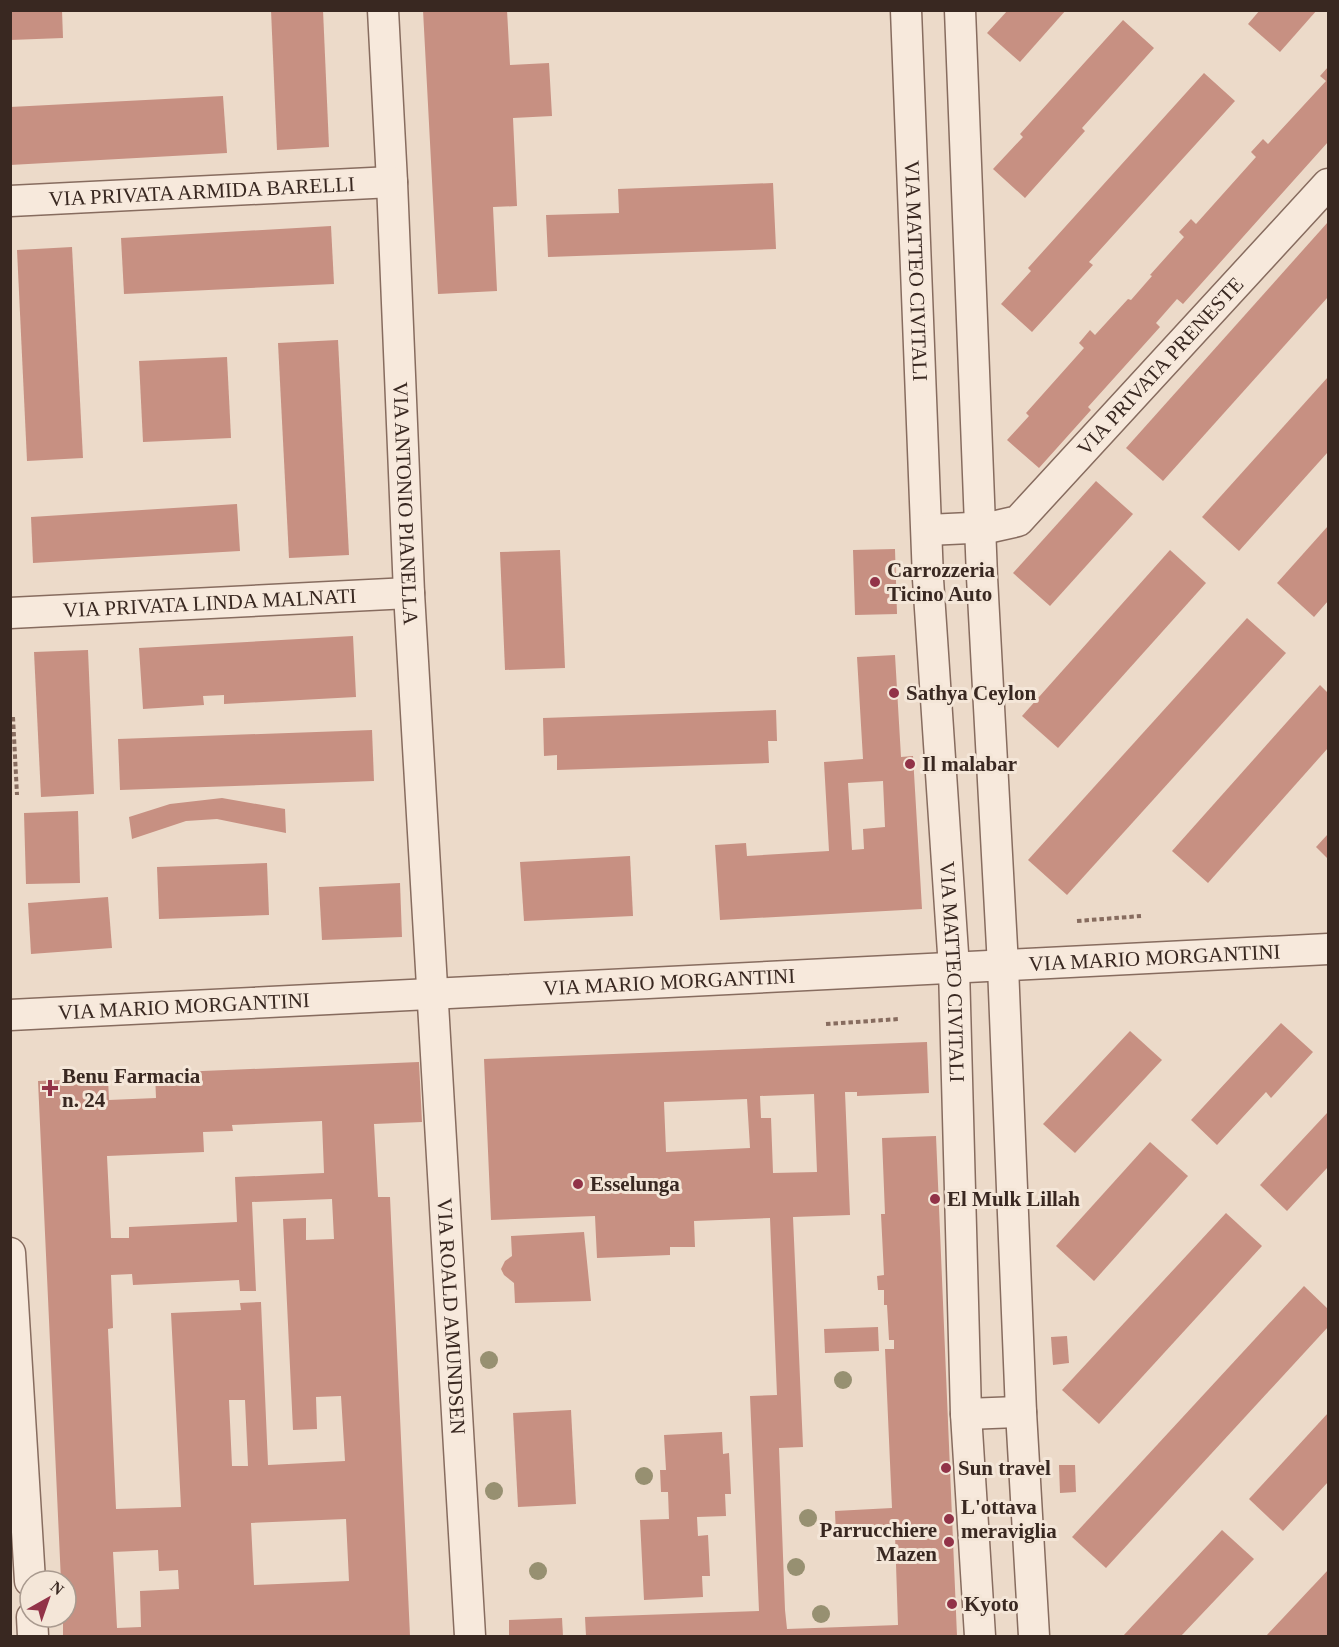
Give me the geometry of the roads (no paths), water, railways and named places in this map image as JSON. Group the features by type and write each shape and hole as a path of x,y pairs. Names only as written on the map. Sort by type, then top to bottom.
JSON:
{"street":[{"name":"VIA ANTONIO PIANELLA","path":"383,10 409,593 434,995"},
{"name":"VIA MATTEO CIVITALI","path":"906,10 929,591 954,968 966,1414 980,1636"},
{"path":"960,10 982,577 1003,966 1021,1412 1034,1636"},
{"name":"VIA PRIVATA ARMIDA BARELLI","path":"10,201 392,182"},
{"name":"VIA PRIVATA PRENESTE","path":"981,528 1018,521 1023,517 1329,184"},
{"path":"927,530 981,528"},
{"name":"VIA PRIVATA LINDA MALNATI","path":"10,613 409,593"},
{"name":"VIA MARIO MORGANTINI","path":"10,1015 1329,950"},
{"name":"VIA ROALD AMUNDSEN","path":"434,995 470,1636"},
{"path":"10,1253 29,1569"},
{"path":"966,1414 1021,1412"}],"place":[{"name":"Carrozzeria Ticino Auto","path":"875,582"},
{"name":"Sathya Ceylon","path":"894,693"},
{"name":"Il malabar","path":"910,764"},
{"name":"Benu Farmacia n. 24","path":"50,1088"},
{"name":"Esselunga","path":"578,1184"},
{"name":"El Mulk Lillah","path":"935,1199"},
{"name":"Sun travel","path":"946,1468"},
{"name":"L'ottava meraviglia","path":"949,1519"},
{"name":"Parrucchiere Mazen","path":"949,1542"},
{"name":"Kyoto","path":"952,1604"}]}
